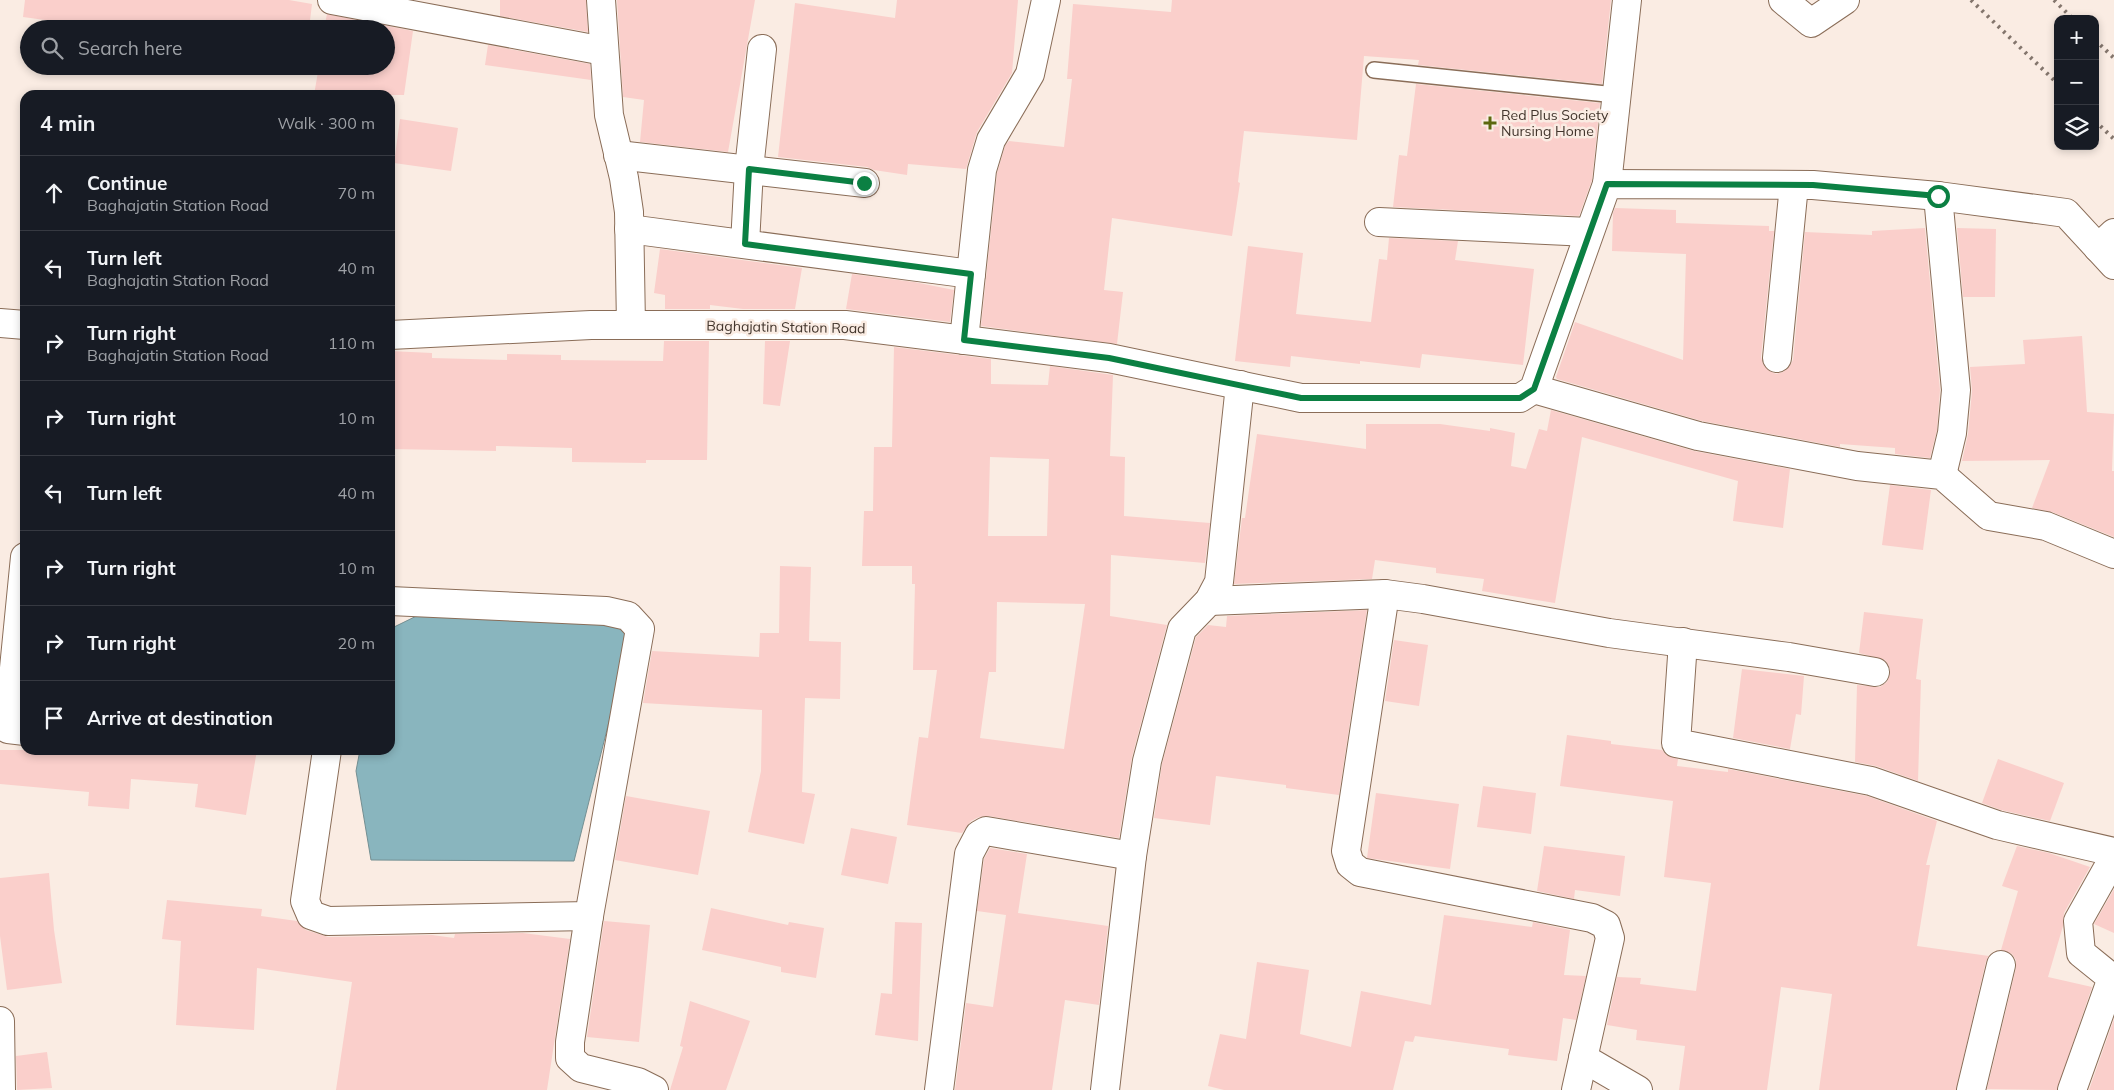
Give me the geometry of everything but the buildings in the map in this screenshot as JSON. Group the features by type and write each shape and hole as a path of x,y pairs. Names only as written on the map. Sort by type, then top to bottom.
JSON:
{"street":[{"path":"332,0 604,50"},
{"path":"601,0 609,116 630,212 630,325"},
{"path":"964,340 982,170 990,140 1030,74 1046,0"},
{"path":"1627,0 1607,184 1534,389 1698,436 1857,466 1942,475 1989,516 2046,526 2114,554"},
{"path":"1783,0 1811,23 1845,0"},
{"path":"745,244 749,169 762,49"},
{"path":"618,155 864,183"},
{"path":"1607,184 1794,185 1938,196 2066,213 2109,249"},
{"path":"1777,358 1794,185"},
{"path":"1938,196 1956,390 1952,433 1942,475"},
{"path":"1379,222 1589,232"},
{"path":"630,229 971,274"},
{"path":"0,323 20,325"},
{"name":"Baghajatin Station Road","path":"395,335 591,325 845,325 1109,358 1301,398 1520,398 1534,389"},
{"path":"1105,1090 1132,856 1147,762 1182,629 1209,601 1219,582 1240,385"},
{"path":"1209,601 1385,594 1423,599 1609,633 1789,657 1875,672"},
{"path":"1385,594 1346,851 1350,864 1360,872 1592,918 1606,925 1610,938 1576,1090"},
{"path":"395,601 606,611 628,616 640,629 588,916 570,1042 570,1058 581,1068 638,1082 654,1090"},
{"path":"20,638 8,729 20,730"},
{"path":"1683,642 1676,743 1870,781 1997,825 2114,852"},
{"path":"326,755 305,901 312,915 328,921 588,916"},
{"path":"939,1090 969,854 979,836 986,832 1132,856"},
{"path":"2072,1090 2113,978 2081,953 2078,921 2114,857"},
{"path":"1971,1090 2001,965"},
{"path":"0,1021 2,1090"},
{"path":"1583,1058 1638,1090"}],"lane":[{"path":"1374,70 1616,95"}],"water":[{"path":"439,605 619,614 632,630 574,861 371,860 356,771 359,755 395,755 395,627"}],"railway":[{"path":"1971,0 2054,80"},
{"path":"2054,0 2069,15"},
{"path":"2099,44 2114,58"},
{"path":"2099,125 2114,139"}],"place":[{"name":"Red Plus Society Nursing Home","path":"1490,123"}],"route":[{"path":"864,183 749,169 745,244 971,274 964,340 1109,358 1301,398 1520,398 1534,389 1607,184 1813,185 1938,196"}]}
